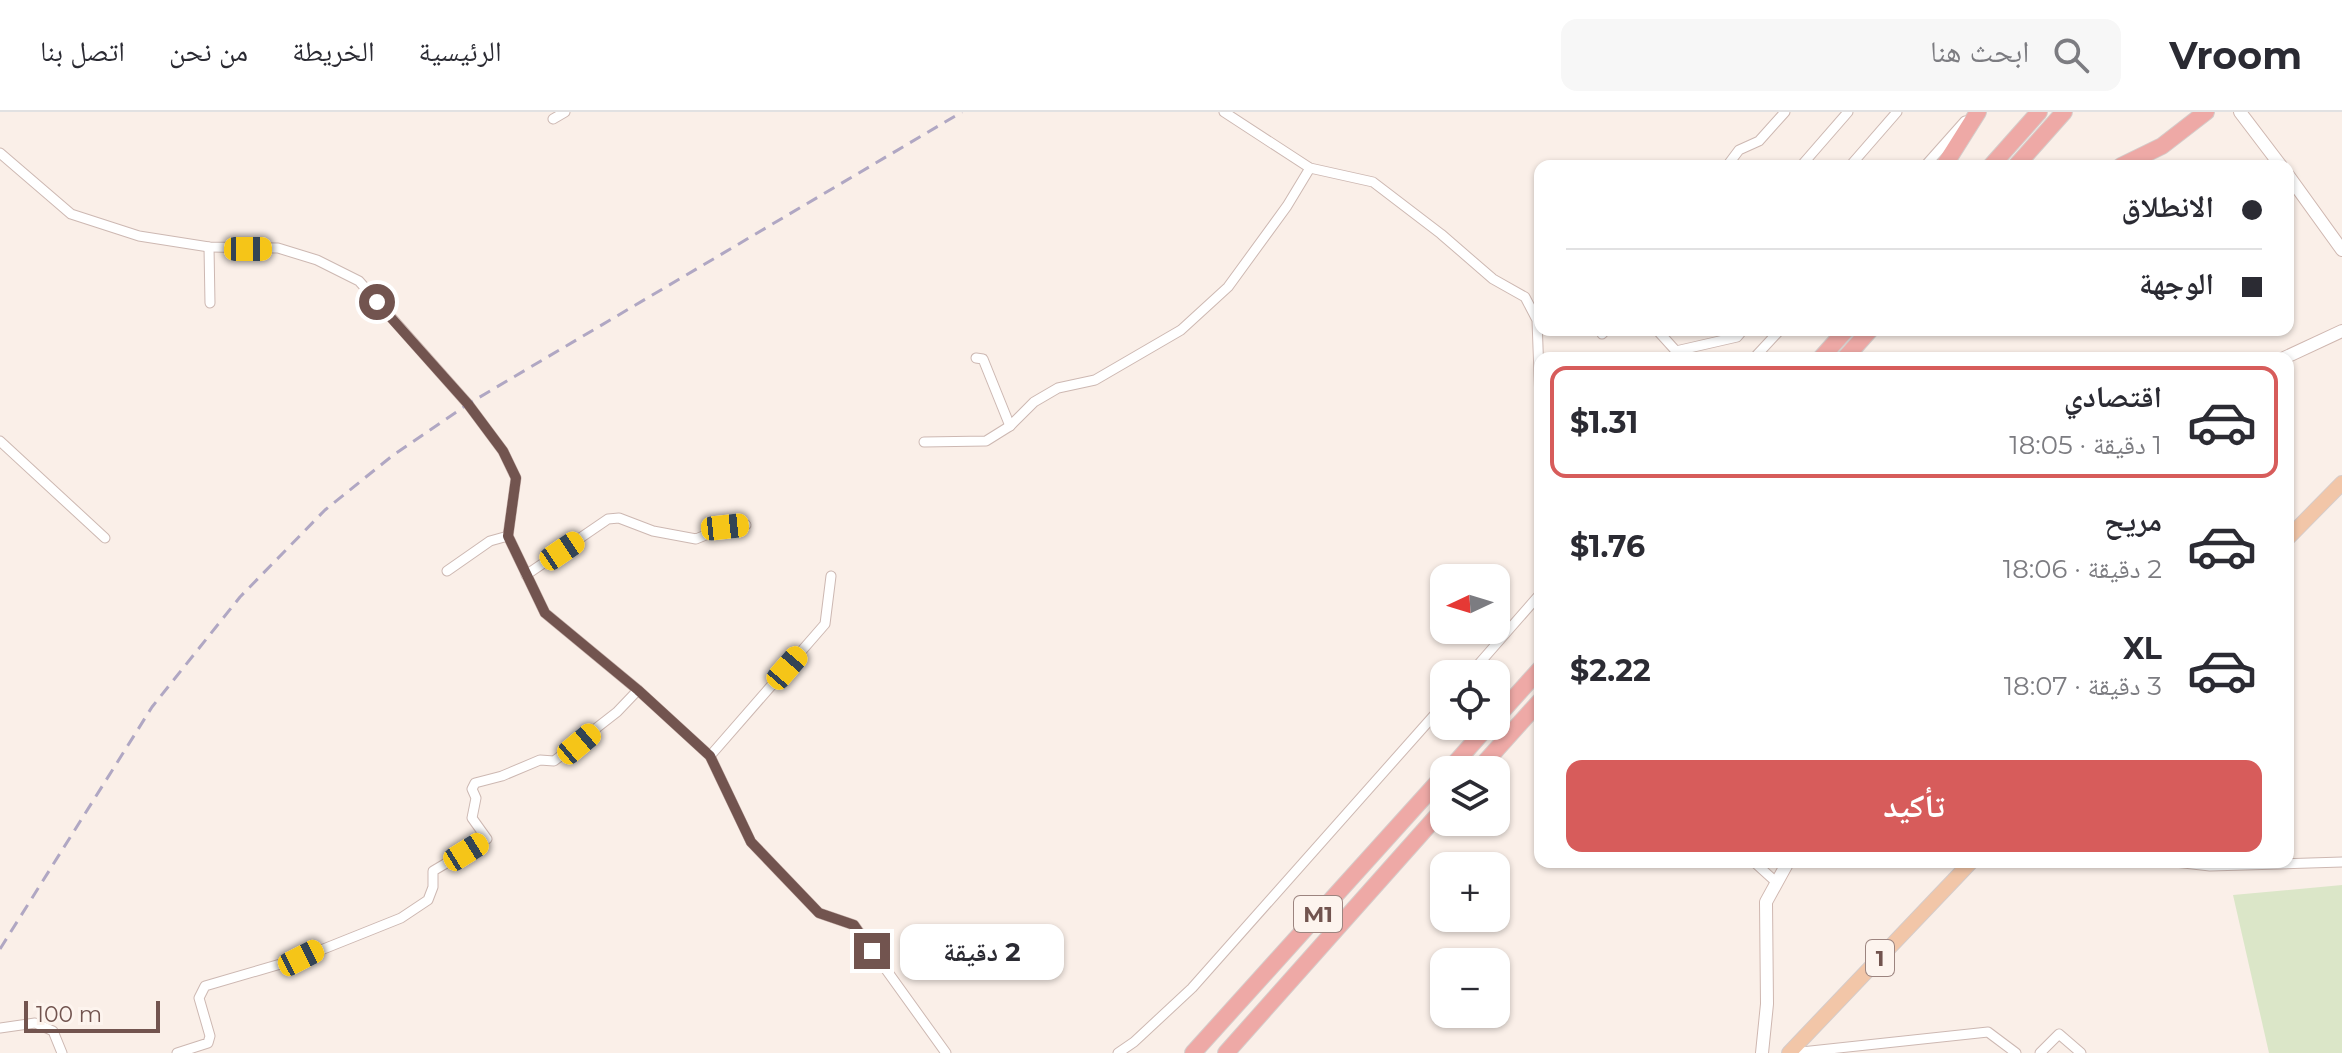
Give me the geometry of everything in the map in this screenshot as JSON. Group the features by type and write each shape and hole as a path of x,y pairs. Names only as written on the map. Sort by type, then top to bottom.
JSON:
{"highway":[{"path":"1947,160 1975,112"},
{"path":"1996,160 2039,112"},
{"path":"2021,160 2064,112"},
{"path":"2133,160 2162,146 2206,112"},
{"path":"1826,352 1841,336"},
{"path":"1851,352 1865,336"},
{"path":"1851,352 1870,336"},
{"path":"1510,702 1534,676"},
{"path":"1491,756 1534,708"},
{"path":"1461,756 1476,740"},
{"name":"M1","path":"1193,1053 1430,791"},
{"name":"M1","path":"1226,1053 1430,824"}],"main road":[{"path":"2294,532 2342,483"},
{"name":"1","path":"1790,1053 1965,868"}],"street":[{"path":"553,119 565,112"},
{"path":"1224,112 1238,115 1310,168 1373,182 1493,279 1525,297 1534,314"},
{"path":"1732,160 1739,150 1759,141 1785,112"},
{"path":"1806,160 1848,112"},
{"path":"1855,160 1897,112"},
{"path":"1931,160 1975,112"},
{"path":"2240,112 2276,160"},
{"path":"0,153 71,214 139,236 209,247 278,248 317,260 359,281 468,404 503,451 516,478 508,536 545,613 638,690 710,756 751,842 819,913 854,925 946,1053"},
{"path":"924,442 986,441 1010,426 1034,402 1058,388 1095,380 1181,330 1228,287 1287,206 1310,168"},
{"path":"2294,183 2342,250"},
{"path":"209,247 210,303"},
{"path":"2294,353 2342,331"},
{"path":"1662,336 1676,351 1738,336"},
{"path":"1760,352 1774,336"},
{"path":"976,358 983,359 1010,426"},
{"path":"0,441 105,538"},
{"path":"526,575 608,519 619,518 653,531 696,539 725,527 746,525"},
{"path":"447,571 490,541 508,536"},
{"path":"710,756 825,624 831,576"},
{"path":"1482,660 1534,601"},
{"path":"177,1053 208,1043 210,1036 199,998 205,986 301,958 401,918 428,900 433,887 433,871 487,839 472,818 476,798 472,789 475,783 502,776 540,760 554,761 617,712 638,690"},
{"path":"1118,1053 1192,988 1430,720"},
{"path":"2294,863 2342,862"},
{"path":"1761,868 1776,882"},
{"path":"1762,1053 1767,1004 1766,902 1784,868"},
{"path":"0,1028 35,1023 53,1031 62,1053"},
{"path":"1790,1053 1988,1032 2016,1053"},
{"path":"2040,1053 2059,1034 2081,1053"}],"green space":[{"path":"2342,885 2342,1053 2269,1053 2233,895"}],"railway":[{"path":"0,949 152,707 240,597 325,510 392,456 468,404 962,112"}],"route":[{"path":"377,302 468,404 503,451 516,478 508,536 545,613 638,690 710,756 751,842 819,913 854,925 872,951"}]}
